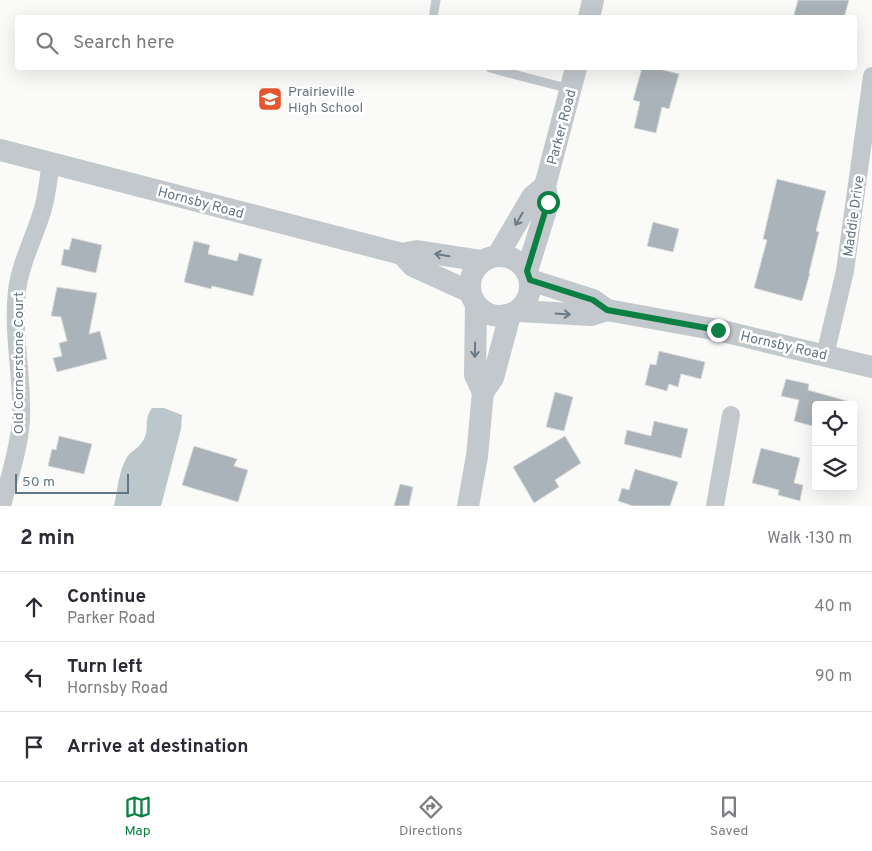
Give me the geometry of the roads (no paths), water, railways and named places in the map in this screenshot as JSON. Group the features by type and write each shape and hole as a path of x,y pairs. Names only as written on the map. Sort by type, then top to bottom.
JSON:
{"street":[{"path":"590,15 593,0"},
{"name":"Parker Road","path":"528,276 548,202 545,186 575,70"},
{"name":"Maddie Drive","path":"825,355 845,271 872,76"},
{"name":"Hornsby Road","path":"0,150 402,254 416,251 490,258"},
{"name":"Old Cornerstone Court","path":"2,506 21,420 20,373 15,320 17,290 21,272 42,212 51,163"},
{"name":"Parker Road","path":"490,258 532,197 545,186"},
{"name":"Hornsby Road","path":"402,254 413,266 473,299"},
{"path":"468,506 477,456 483,392 493,378 514,313 528,297 528,276 514,259 490,258 475,267 471,275 474,375 483,392"},
{"name":"Hornsby Road","path":"528,276 593,300 607,310 718,330 872,367"},
{"path":"473,299 480,310 493,316 514,313"},
{"name":"Hornsby Road","path":"514,313 591,315 607,310"},
{"path":"715,506 731,415"}],"lane":[{"path":"434,15 436,0"},
{"path":"498,70 570,89"}],"place":[{"name":"Prairieville High School","path":"270,99"}]}
